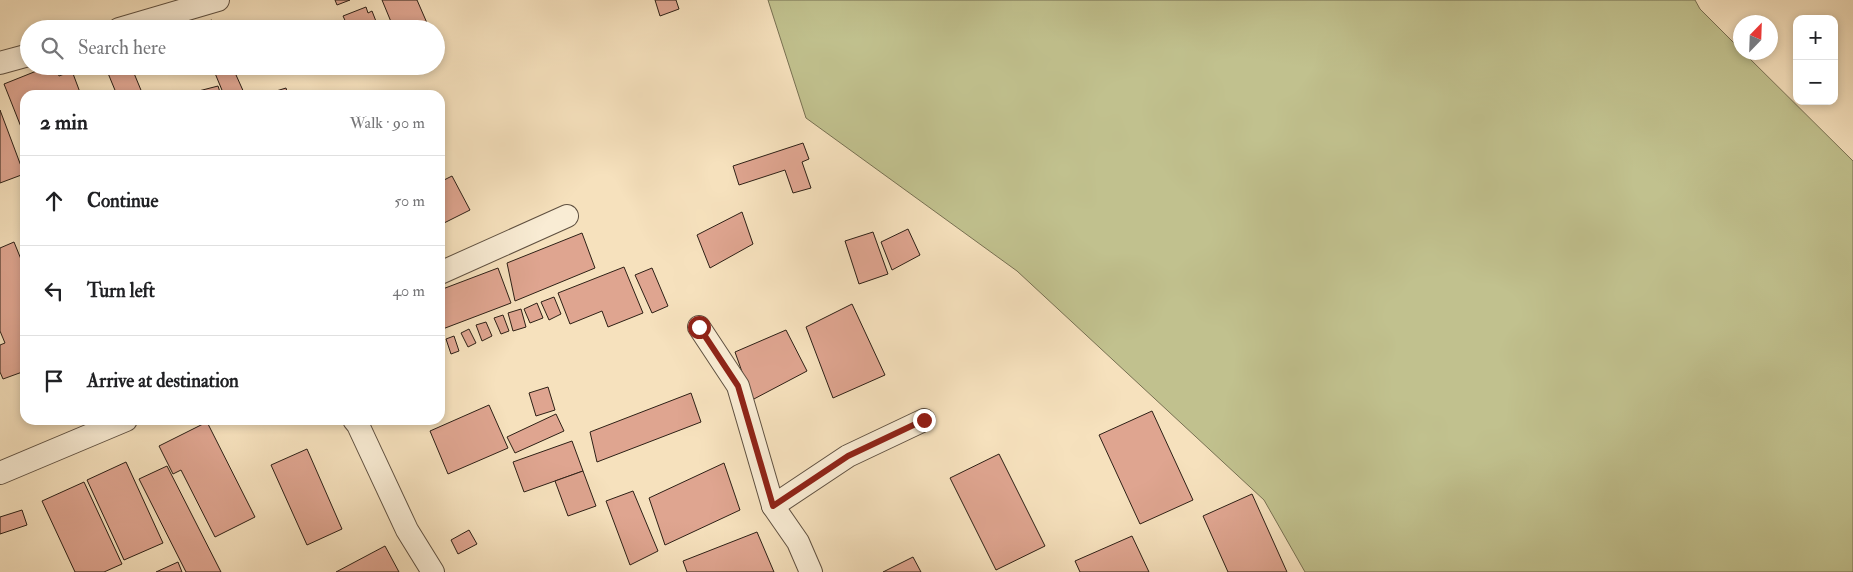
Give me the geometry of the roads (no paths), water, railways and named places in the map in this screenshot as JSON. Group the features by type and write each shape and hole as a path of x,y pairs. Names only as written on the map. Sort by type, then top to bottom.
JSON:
{"street":[{"path":"150,20 218,0"},
{"path":"0,63 20,57"},
{"path":"445,271 567,216"},
{"path":"699,327 738,386 773,506 798,542 811,572"},
{"path":"773,506 848,456 924,420"},
{"path":"0,473 114,425"},
{"path":"358,425 406,530 433,572"}]}
